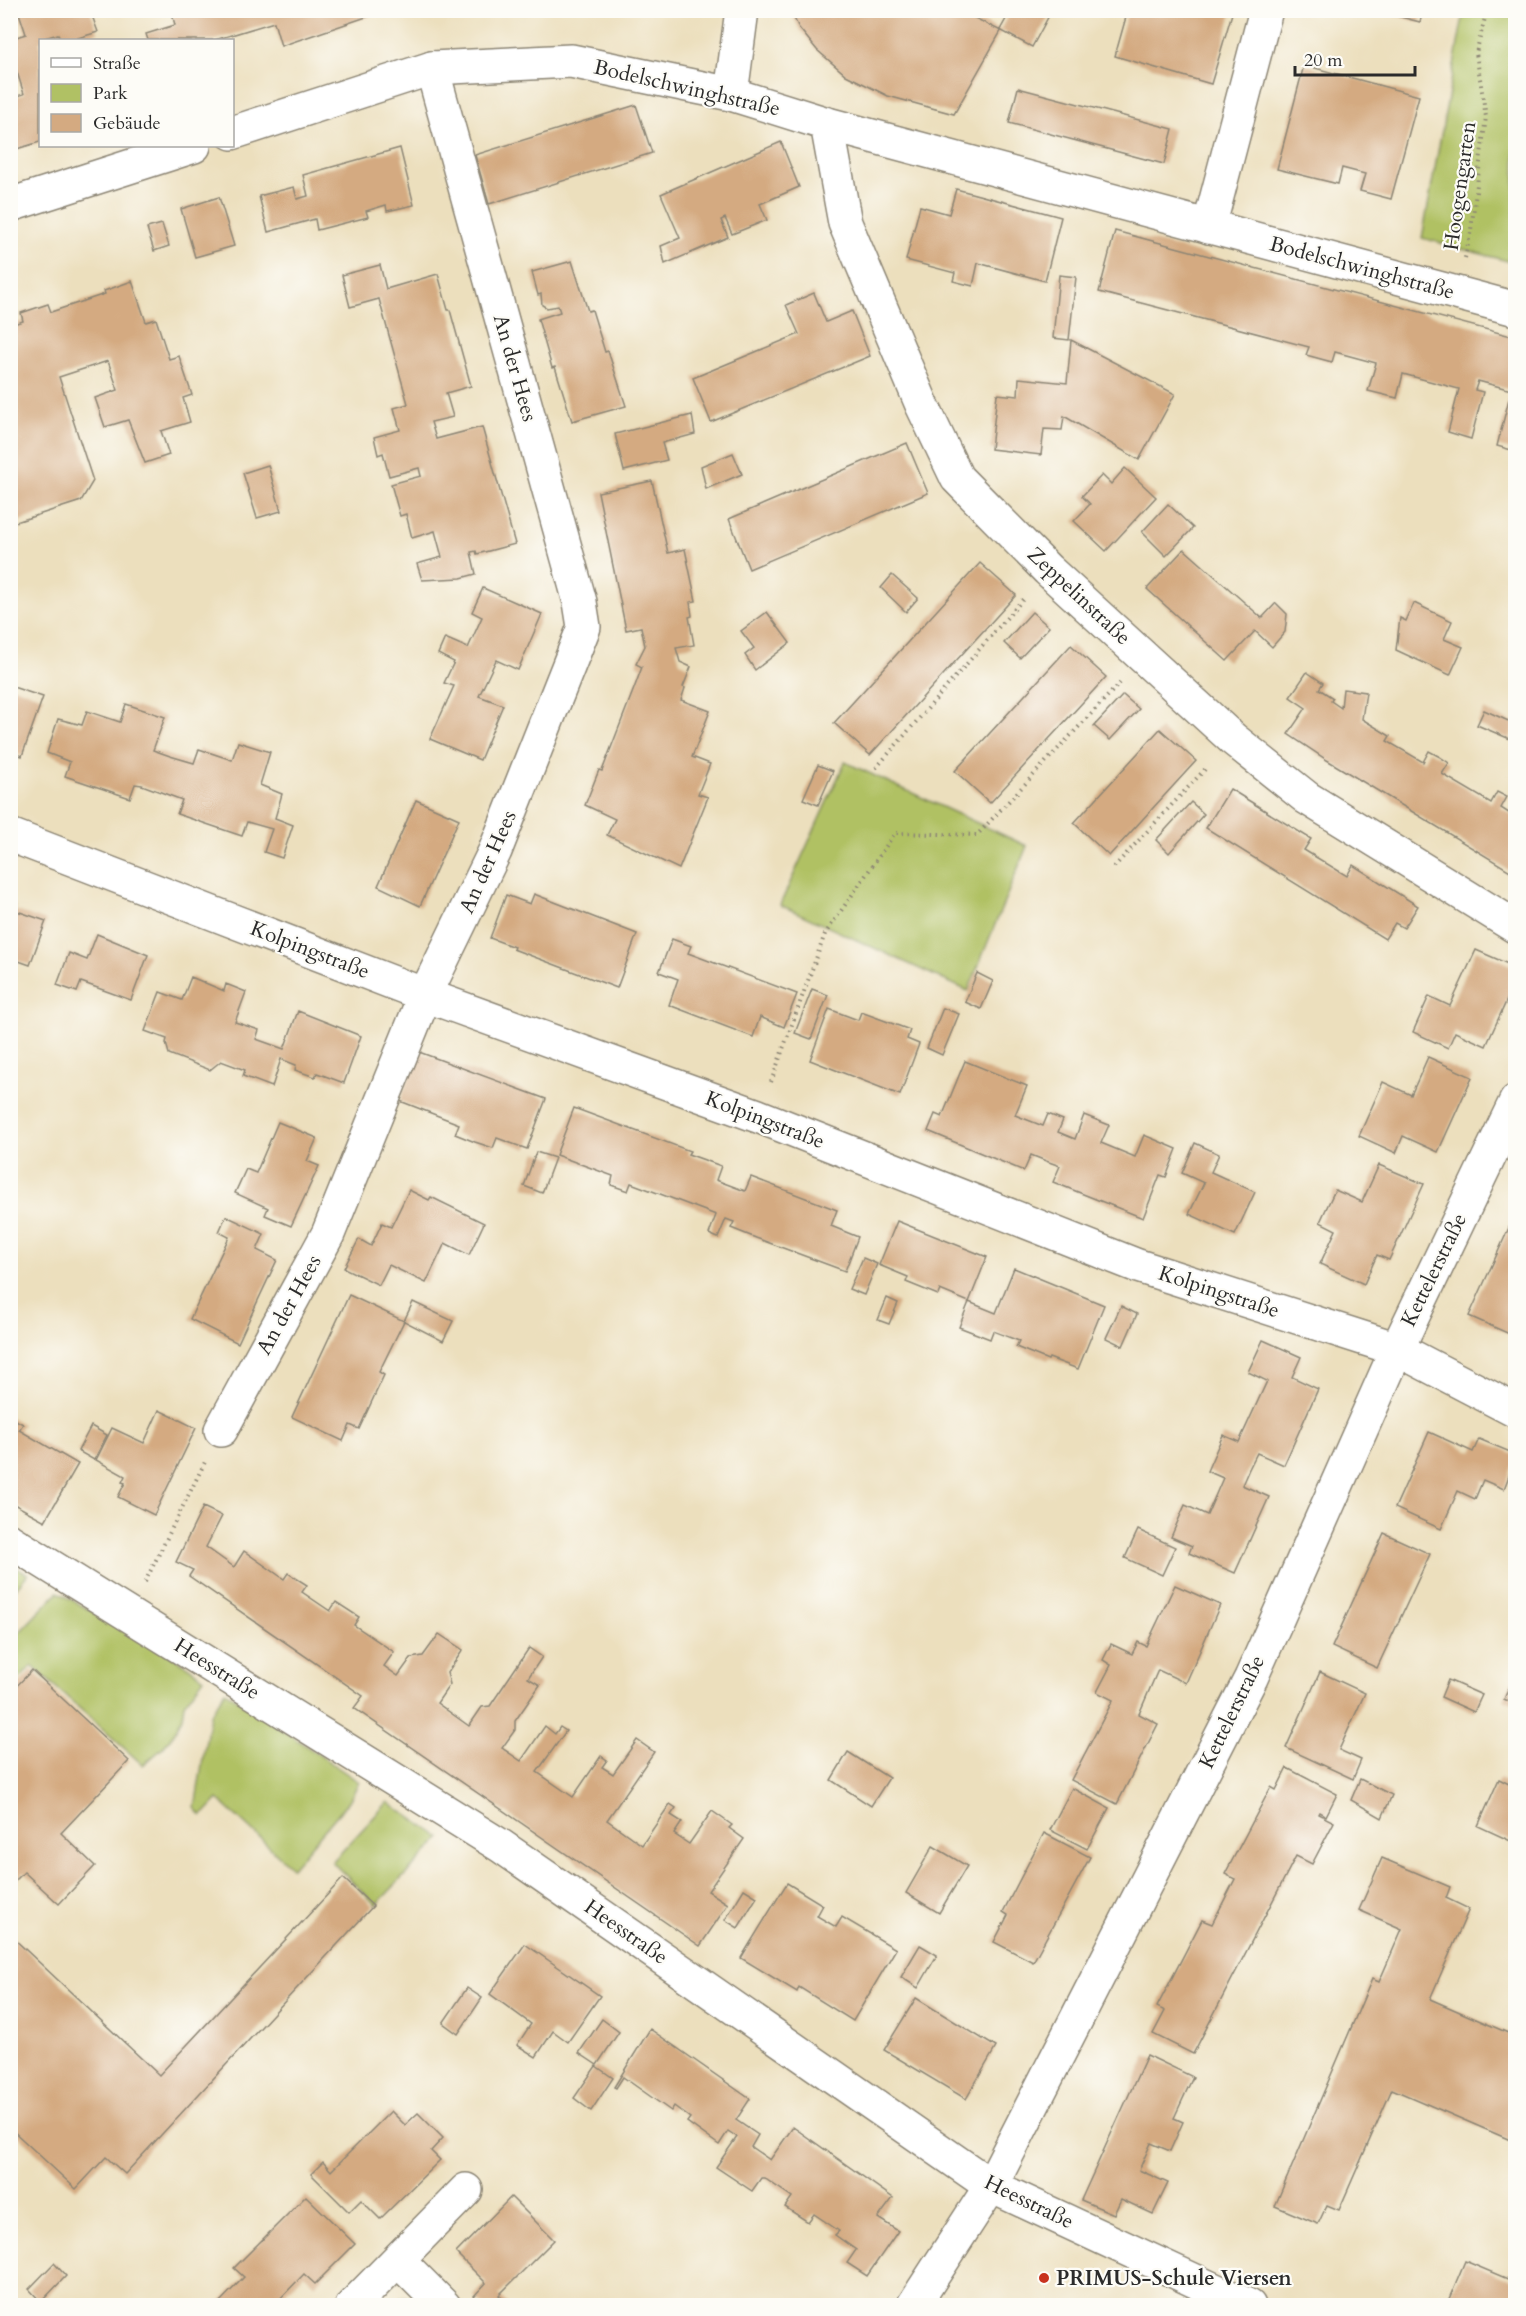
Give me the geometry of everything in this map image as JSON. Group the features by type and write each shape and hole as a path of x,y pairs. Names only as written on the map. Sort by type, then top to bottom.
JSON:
{"street":[{"path":"731,94 742,10"},
{"path":"1209,227 1266,10"},
{"name":"Bodelschwinghstraße","path":"234,132 432,68 571,61 731,94 827,124 1515,309"},
{"name":"An der Hees","path":"220,1430 328,1234 425,995 495,851 584,627 580,602 432,68"},
{"name":"Zeppelinstraße","path":"827,124 844,223 922,405 957,478 1048,570 1145,656 1233,739 1307,798 1515,927"},
{"path":"10,205 191,147"},
{"name":"Kolpingstraße","path":"10,835 425,995 758,1116 1138,1266 1397,1349 1515,1411"},
{"name":"Kettelerstraße","path":"913,2306 991,2186 1251,1678 1397,1349 1515,1101"},
{"name":"Heesstraße","path":"10,1541 501,1846 991,2186 1249,2306"},
{"path":"352,2306 466,2190"},
{"path":"398,2260 444,2306"}],"path":[{"name":"Hoogengarten","path":"1457,294 1471,230 1486,117 1476,53 1486,10"},
{"path":"876,768 1048,570"},
{"path":"758,1116 825,934 895,833 976,835 1145,656"},
{"path":"1114,867 1233,739"},
{"path":"129,1615 220,1430"}],"green space":[{"path":"1464,11 1515,11 1515,263 1422,238"},
{"path":"845,762 1027,846 968,991 780,905"},
{"path":"11,1565 28,1574 11,1594"},
{"path":"58,1592 183,1663 204,1678 184,1704 182,1717 175,1732 163,1748 143,1765 32,1666 11,1688 10,1642"},
{"path":"225,1691 359,1782 349,1801 292,1868 218,1799 202,1816 195,1808 210,1715"},
{"path":"388,1802 441,1838 376,1905 332,1862"},
{"path":"405,2297 425,2305 383,2306"}],"building":[{"path":"18,10 90,10 98,32 78,39 60,39 58,34 39,39 39,142 10,151 10,98 24,94 10,50 10,39 26,34"},
{"path":"171,10 384,10 281,46 274,22 218,39 148,39 146,34 175,25"},
{"path":"790,10 959,10 1001,31 954,114 888,96 846,75 817,50 799,28"},
{"path":"1011,10 1052,10 1032,47 1000,30"},
{"path":"1128,10 1233,10 1211,84 1115,56"},
{"path":"1390,10 1423,10 1420,22 1389,14"},
{"path":"1304,65 1419,96 1391,199 1360,191 1365,174 1342,168 1338,184 1277,169"},
{"path":"1018,88 1173,129 1164,164 1009,123"},
{"path":"636,105 652,153 489,204 475,155"},
{"path":"781,142 799,187 760,204 767,220 732,234 725,218 721,220 728,237 665,264 661,246 680,238 661,194"},
{"path":"400,148 414,205 387,211 386,205 366,211 368,217 317,230 315,219 268,232 259,196 294,187 297,199 308,196 303,175"},
{"path":"956,189 1061,217 1045,281 978,263 973,286 953,281 955,273 906,260 920,206 949,214"},
{"path":"219,197 234,246 195,257 181,209"},
{"path":"162,224 169,246 154,251 147,228"},
{"path":"1115,231 1515,337 1515,391 1478,381 1475,390 1483,392 1471,439 1448,432 1459,389 1403,374 1397,398 1368,391 1376,363 1335,352 1332,362 1306,355 1309,347 1099,292"},
{"path":"572,261 588,311 592,310 626,406 572,421 555,367 552,368 538,319 560,312 558,306 547,308 542,305 541,294 538,295 532,272"},
{"path":"380,265 386,289 438,274 448,310 450,310 471,386 446,393 453,417 431,422 436,439 482,427 515,544 477,554 476,551 471,552 476,574 461,578 422,580 417,564 442,557 435,531 412,538 406,514 400,516 391,484 421,476 419,468 389,476 383,453 378,455 374,437 400,430 394,408 408,404 379,299 350,307 342,275"},
{"path":"1059,275 1076,277 1069,340 1053,338"},
{"path":"132,281 146,322 156,319 169,359 179,356 192,395 183,398 190,422 161,431 169,455 145,463 128,420 105,427 95,398 118,390 108,361 59,377 93,481 81,501 10,524 10,325 23,321 21,313 48,304 51,312 105,294 104,291"},
{"path":"814,293 826,322 852,311 870,356 711,422 693,378 799,334 786,305"},
{"path":"1071,340 1175,394 1139,460 1064,416 1062,430 1044,429 1041,455 991,449 997,394 1018,396 1019,378 1067,383"},
{"path":"1509,399 1515,401 1515,451 1497,446"},
{"path":"692,415 695,434 662,443 667,460 624,471 615,434"},
{"path":"907,443 928,493 749,569 729,519"},
{"path":"733,453 742,474 706,489 701,466"},
{"path":"268,465 281,511 257,518 243,473"},
{"path":"1125,468 1156,497 1106,551 1074,521 1090,504 1082,496 1102,475 1111,484"},
{"path":"652,481 668,553 685,549 696,601 690,602 692,616 689,617 694,645 676,648 680,662 691,667 683,687 685,688 681,700 710,711 692,757 710,764 698,794 708,797 679,869 607,835 615,819 585,805 599,770 602,771 635,686 642,667 636,664 645,646 641,627 626,630 598,492"},
{"path":"1168,504 1193,528 1166,556 1142,532"},
{"path":"1184,549 1262,618 1276,603 1287,614 1285,632 1272,647 1255,631 1227,661 1147,589"},
{"path":"980,563 1016,595 870,755 834,723"},
{"path":"892,575 918,598 906,612 881,588"},
{"path":"483,588 542,614 518,670 496,660 479,696 503,705 480,760 430,739 454,686 444,683 454,662 438,654 445,638 468,648 482,617 472,612"},
{"path":"1414,603 1452,621 1444,639 1463,647 1450,675 1396,650 1400,618 1406,621"},
{"path":"767,612 790,643 755,670 745,655 754,648 741,631"},
{"path":"1032,612 1049,627 1020,658 1004,643"},
{"path":"1071,645 1106,677 990,803 955,771"},
{"path":"1307,672 1323,683 1319,689 1333,698 1331,701 1341,708 1343,689 1366,692 1362,719 1390,736 1387,741 1423,762 1429,751 1440,757 1449,763 1442,774 1491,803 1497,792 1507,797 1501,808 1515,817 1515,874 1288,734 1306,708 1290,697"},
{"path":"10,686 43,697 22,756 10,752"},
{"path":"1123,695 1139,709 1110,740 1094,726"},
{"path":"126,704 165,717 153,750 170,756 194,763 199,749 232,760 238,742 270,752 260,785 282,794 275,818 293,825 282,858 264,852 272,829 247,822 242,836 177,814 182,800 142,785 135,784 130,798 65,776 70,762 47,753 58,719 82,725 87,711 120,722"},
{"path":"1484,710 1515,724 1510,739 1477,725"},
{"path":"1160,729 1196,761 1109,856 1074,823"},
{"path":"818,765 833,771 818,805 803,799"},
{"path":"1230,789 1311,839 1304,850 1347,876 1353,865 1418,906 1404,928 1395,923 1385,939 1206,828"},
{"path":"416,800 459,819 420,906 378,886"},
{"path":"1191,802 1204,814 1169,853 1156,840"},
{"path":"534,894 637,934 617,988 513,949 514,947 490,938 506,895 530,904"},
{"path":"10,904 16,906 14,910 46,921 30,965 10,958"},
{"path":"97,934 148,955 131,1000 81,982 77,992 57,985 69,953 87,960"},
{"path":"672,939 691,946 688,953 797,994 784,1027 760,1017 753,1037 669,1005 678,979 659,972"},
{"path":"1476,950 1515,967 1515,982 1486,1046 1455,1032 1448,1048 1413,1032 1429,996 1450,1006"},
{"path":"977,973 993,981 981,1009 965,1002"},
{"path":"191,977 224,991 226,984 246,992 235,1022 259,1030 256,1039 284,1049 298,1011 361,1036 344,1083 317,1073 315,1077 295,1070 296,1065 281,1059 272,1087 243,1076 245,1070 221,1061 210,1070 169,1054 167,1039 145,1031 160,992 182,1000"},
{"path":"812,989 828,995 811,1039 795,1033"},
{"path":"943,1008 959,1014 942,1055 927,1048"},
{"path":"829,1009 858,1020 861,1012 910,1030 907,1039 919,1044 900,1095 810,1060"},
{"path":"419,1052 546,1099 527,1149 497,1138 493,1148 475,1142 455,1134 459,1124 400,1101"},
{"path":"1428,1057 1472,1077 1438,1152 1403,1136 1396,1153 1359,1136 1383,1082 1411,1095"},
{"path":"965,1061 1027,1086 1015,1115 1043,1126 1048,1114 1063,1120 1058,1132 1075,1139 1084,1115 1109,1125 1101,1143 1135,1157 1144,1135 1177,1149 1166,1177 1160,1175 1143,1218 1053,1182 1060,1166 1031,1155 1024,1171 928,1131 935,1114 942,1117"},
{"path":"574,1108 690,1151 688,1154 721,1166 716,1180 745,1191 751,1177 837,1210 831,1226 858,1237 845,1271 731,1228 734,1222 726,1219 718,1238 709,1234 716,1215 631,1183 628,1191 611,1185 613,1176 556,1155"},
{"path":"278,1122 317,1138 307,1161 319,1166 291,1226 265,1215 268,1208 235,1193 246,1169 256,1173"},
{"path":"1195,1143 1219,1154 1211,1172 1255,1192 1235,1235 1189,1214 1204,1183 1182,1173"},
{"path":"536,1152 555,1158 542,1193 524,1186"},
{"path":"1379,1165 1424,1184 1389,1260 1377,1255 1364,1284 1320,1264 1336,1230 1320,1222 1335,1190 1362,1202"},
{"path":"409,1190 429,1200 431,1197 484,1223 469,1255 445,1243 426,1283 389,1265 379,1285 344,1268 359,1239 371,1246 382,1223 391,1227"},
{"path":"226,1216 264,1234 257,1250 277,1260 238,1343 190,1319 229,1237 219,1232"},
{"path":"897,1221 987,1257 969,1302 940,1290 938,1295 906,1282 908,1277 879,1265"},
{"path":"1512,1221 1515,1223 1514,1336 1469,1316"},
{"path":"863,1258 877,1264 864,1295 849,1289"},
{"path":"1014,1268 1104,1305 1078,1369 1016,1347 1019,1341 993,1331 990,1339 959,1327 969,1302 996,1313"},
{"path":"349,1295 404,1321 379,1372 384,1375 359,1429 350,1425 343,1441 292,1417"},
{"path":"887,1298 898,1303 889,1324 878,1320"},
{"path":"413,1302 453,1321 443,1341 404,1321"},
{"path":"1121,1306 1137,1314 1123,1346 1106,1338"},
{"path":"1263,1340 1301,1357 1292,1377 1318,1389 1284,1465 1257,1453 1249,1469 1242,1485 1269,1497 1235,1573 1189,1553 1192,1546 1171,1537 1185,1505 1207,1515 1223,1478 1207,1471 1223,1435 1239,1442 1267,1381 1248,1372"},
{"path":"159,1410 196,1428 154,1515 118,1497 125,1483 122,1482 125,1476 96,1460 112,1428 144,1443"},
{"path":"10,1417 23,1424 19,1430 78,1464 45,1521 10,1502"},
{"path":"91,1426 107,1435 94,1460 78,1451"},
{"path":"1429,1432 1473,1452 1479,1439 1515,1454 1504,1489 1483,1480 1475,1499 1458,1491 1441,1529 1395,1508"},
{"path":"203,1507 222,1516 206,1547 234,1567 244,1551 284,1579 288,1573 307,1585 302,1592 330,1611 336,1602 359,1617 354,1625 394,1652 384,1666 398,1676 411,1658 423,1656 439,1634 463,1650 447,1673 450,1684 437,1703 469,1726 482,1707 490,1706 529,1648 542,1657 528,1678 540,1685 515,1721 515,1730 502,1748 521,1761 545,1726 555,1734 560,1727 566,1731 537,1772 573,1797 601,1756 607,1760 602,1767 613,1774 637,1740 654,1752 607,1820 642,1845 670,1804 676,1808 671,1815 682,1822 674,1834 689,1844 712,1811 732,1825 729,1828 744,1839 708,1891 728,1904 700,1946 354,1708 363,1696 189,1576 193,1570 176,1562"},
{"path":"1138,1530 1175,1547 1162,1575 1125,1558"},
{"path":"1384,1533 1430,1554 1377,1668 1332,1647"},
{"path":"1175,1585 1220,1605 1186,1683 1158,1670 1139,1714 1158,1724 1117,1804 1071,1780 1113,1700 1097,1692 1111,1665 1103,1660 1111,1644 1132,1654 1138,1642 1146,1646"},
{"path":"32,1670 129,1761 61,1833 95,1866 59,1904 24,1872 10,1886 10,1693"},
{"path":"1320,1672 1365,1693 1339,1750 1361,1760 1353,1779 1286,1748"},
{"path":"1515,1674 1515,1704 1504,1699"},
{"path":"1448,1680 1482,1695 1474,1712 1441,1697"},
{"path":"848,1752 889,1778 871,1806 831,1780"},
{"path":"1287,1768 1337,1794 1326,1816 1319,1812 1318,1814 1334,1822 1312,1864 1296,1856 1193,2054 1153,2034 1165,2011 1157,2007 1202,1920 1212,1924 1235,1879 1225,1874 1271,1787 1276,1790"},
{"path":"1360,1779 1392,1795 1382,1818 1351,1800"},
{"path":"1499,1779 1515,1787 1515,1843 1478,1826"},
{"path":"1072,1788 1109,1808 1087,1849 1050,1830"},
{"path":"1044,1833 1090,1857 1033,1962 994,1942 1008,1915 1003,1912"},
{"path":"933,1846 967,1866 939,1913 906,1893"},
{"path":"1382,1858 1450,1887 1446,1898 1469,1909 1430,1999 1515,2036 1515,2142 1392,2089 1339,2210 1327,2205 1318,2224 1275,2206 1372,1979 1379,1982 1402,1929 1359,1910"},
{"path":"343,1878 373,1906 125,2174 106,2157 76,2189 10,2128 10,1935 159,2075"},
{"path":"787,1883 823,1905 817,1916 836,1927 842,1917 896,1949 853,2021 799,1987 797,1992 741,1958"},
{"path":"744,1889 757,1897 738,1928 725,1920"},
{"path":"525,1944 600,1996 568,2042 553,2031 536,2057 517,2045 531,2024 490,1994"},
{"path":"920,1945 937,1955 918,1988 901,1977"},
{"path":"467,1988 482,1998 458,2034 443,2023"},
{"path":"916,1998 996,2047 966,2099 884,2050"},
{"path":"602,2019 619,2032 597,2065 579,2053"},
{"path":"650,2029 750,2099 736,2120 758,2135 751,2147 770,2160 793,2127 893,2198 878,2218 898,2231 867,2276 847,2263 856,2250 835,2235 839,2231 814,2214 808,2222 785,2207 792,2197 764,2178 761,2178 752,2191 716,2167 737,2137 728,2131 719,2145 687,2122 690,2118 674,2106 671,2111 623,2077 616,2088 614,2087"},
{"path":"1147,2055 1193,2077 1174,2118 1183,2122 1170,2151 1151,2143 1139,2170 1168,2183 1153,2214 1121,2199 1114,2214 1081,2200"},
{"path":"596,2066 613,2078 591,2111 574,2098"},
{"path":"391,2111 405,2125 418,2113 443,2138 431,2151 440,2160 380,2219 361,2200 349,2212 311,2174 323,2162 331,2171"},
{"path":"306,2196 355,2244 315,2284 304,2274 273,2306 216,2306 244,2277 234,2268"},
{"path":"511,2197 554,2240 499,2295 509,2306 484,2306 474,2296 486,2283 456,2253"},
{"path":"1465,2261 1515,2282 1515,2306 1446,2306"},
{"path":"54,2263 66,2276 41,2302 29,2289"}],"place":[{"name":"PRIMUS-Schule Viersen","path":"1044,2278"}]}
